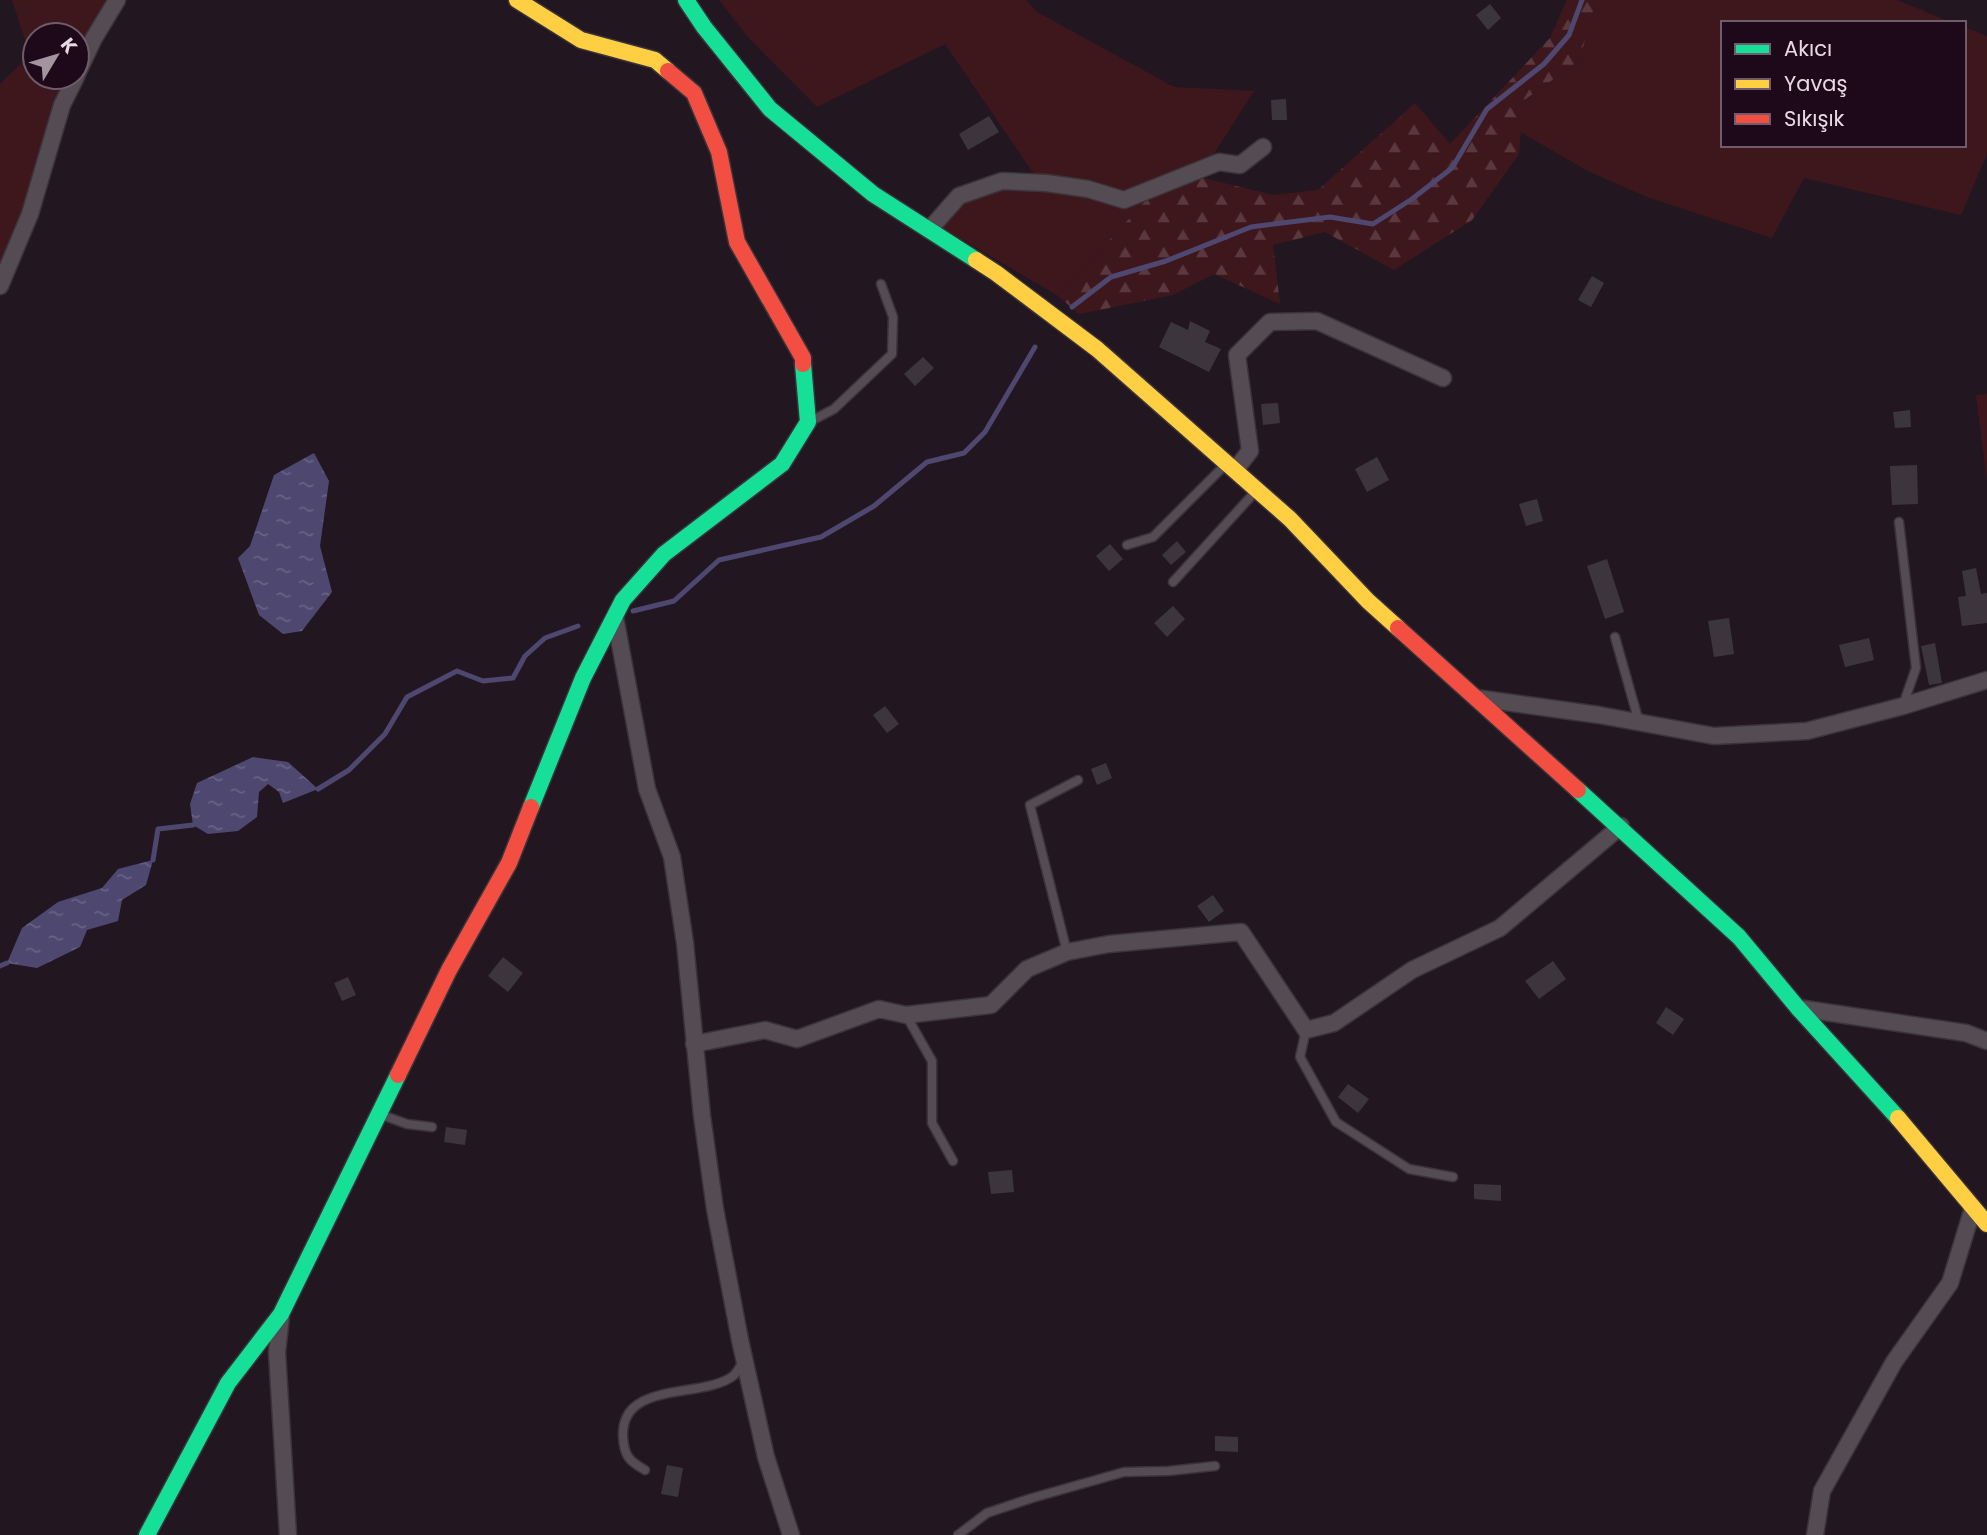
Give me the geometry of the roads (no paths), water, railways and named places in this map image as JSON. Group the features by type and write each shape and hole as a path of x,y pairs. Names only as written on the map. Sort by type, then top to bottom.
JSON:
{"street":[{"path":"91,44 117,0"},
{"path":"147,1535 228,1383 281,1314 449,970 509,863 583,678 623,600 664,554 782,464 808,422 803,358 737,242 719,152 694,93 654,60 581,40 516,0"},
{"path":"685,0 770,109 873,194 996,273 1097,349 1290,519 1368,601 1621,826 1739,937 1987,1224"},
{"path":"0,286 30,214 62,105 69,91"},
{"path":"929,230 959,196 1002,181 1088,189 1124,200 1219,162 1240,165 1263,147"},
{"path":"1231,466 1250,451 1237,355 1270,322 1317,321 1443,379"},
{"path":"615,617 647,789 672,857 685,943 694,1044 715,1209 766,1457 792,1535"},
{"path":"1476,698 1600,715 1714,736 1807,731 1903,706 1987,680"},
{"path":"694,1044 765,1030 797,1039 879,1009 906,1015 991,1005 1027,969 1067,952 1109,944 1241,932 1306,1030 1334,1023 1412,970 1500,928 1621,826"},
{"path":"1798,1008 1966,1033 1987,1041"},
{"path":"1815,1535 1822,1491 1894,1362 1950,1283 1973,1208"},
{"path":"281,1314 276,1352 288,1535"}],"lane":[{"path":"808,422 835,409 892,354 893,317 881,284"},
{"path":"1127,545 1153,537 1231,466"},
{"path":"1173,582 1257,490"},
{"path":"1899,522 1916,668 1903,706"},
{"path":"1615,637 1639,722"},
{"path":"1067,952 1030,805 1078,780"},
{"path":"906,1015 932,1061 932,1124 953,1161"},
{"path":"1306,1030 1300,1057 1336,1122 1409,1169 1453,1177"},
{"path":"380,1114 407,1124 432,1127"},
{"path":"645,1470 631,1462 624,1444 623,1427 630,1411 652,1396 714,1384 733,1376 745,1360"},
{"path":"958,1535 987,1513 1124,1472 1215,1466"}],"water":[{"path":"314,453 329,481 320,546 332,592 302,631 283,634 259,615 238,558 250,546 274,475"},
{"path":"253,757 288,762 318,789 283,803 279,792 268,784 259,792 257,817 238,831 208,834 193,825 190,804 197,783"},
{"path":"153,860 146,885 122,900 118,921 87,930 80,947 37,968 7,963 22,928 58,902 102,888 118,869"}],"waterway":[{"path":"1072,307 1111,277 1166,261 1251,227 1330,217 1373,224 1412,199 1452,168 1487,109 1544,64 1569,35 1582,0"},
{"path":"633,611 674,601 719,560 821,537 874,506 927,462 964,453 985,432 1035,347"},
{"path":"318,789 349,770 385,734 407,697 457,671 483,681 513,678 525,656 545,638 578,626"},
{"path":"153,860 158,829 193,825"},
{"path":"0,966 7,963"}]}
